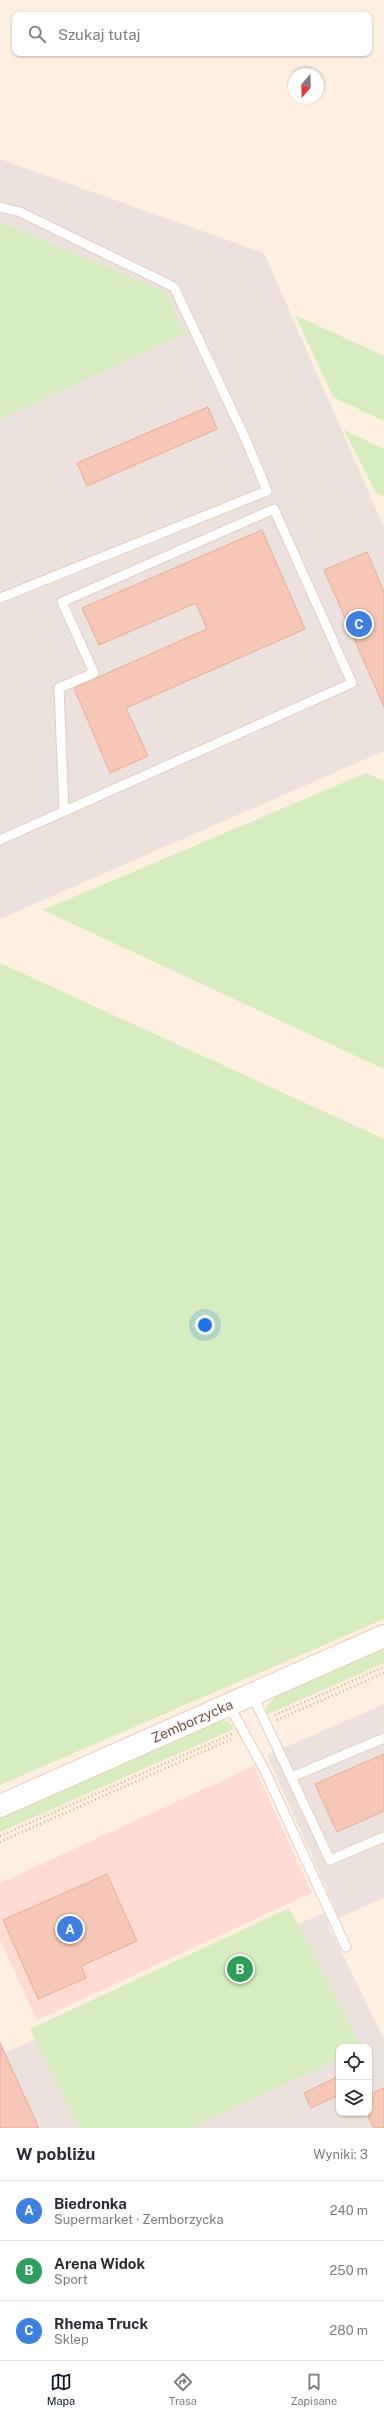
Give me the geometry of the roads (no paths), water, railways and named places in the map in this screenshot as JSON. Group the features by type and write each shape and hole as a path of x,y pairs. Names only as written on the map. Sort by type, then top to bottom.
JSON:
{"street":[{"name":"Zemborzycka","path":"0,1806 384,1636"}],"lane":[{"path":"0,207 20,212 174,287 246,440 267,491 0,598"},
{"path":"0,840 352,683 274,509 62,602 94,673 59,688 64,811"},
{"path":"252,1694 330,1860 384,1837"},
{"path":"229,1705 264,1769 346,1947"},
{"path":"292,1777 384,1738"}],"place":[{"name":"Rhema Truck","path":"359,624"},
{"name":"Biedronka","path":"70,1929"},
{"name":"Arena Widok","path":"240,1969"}]}
